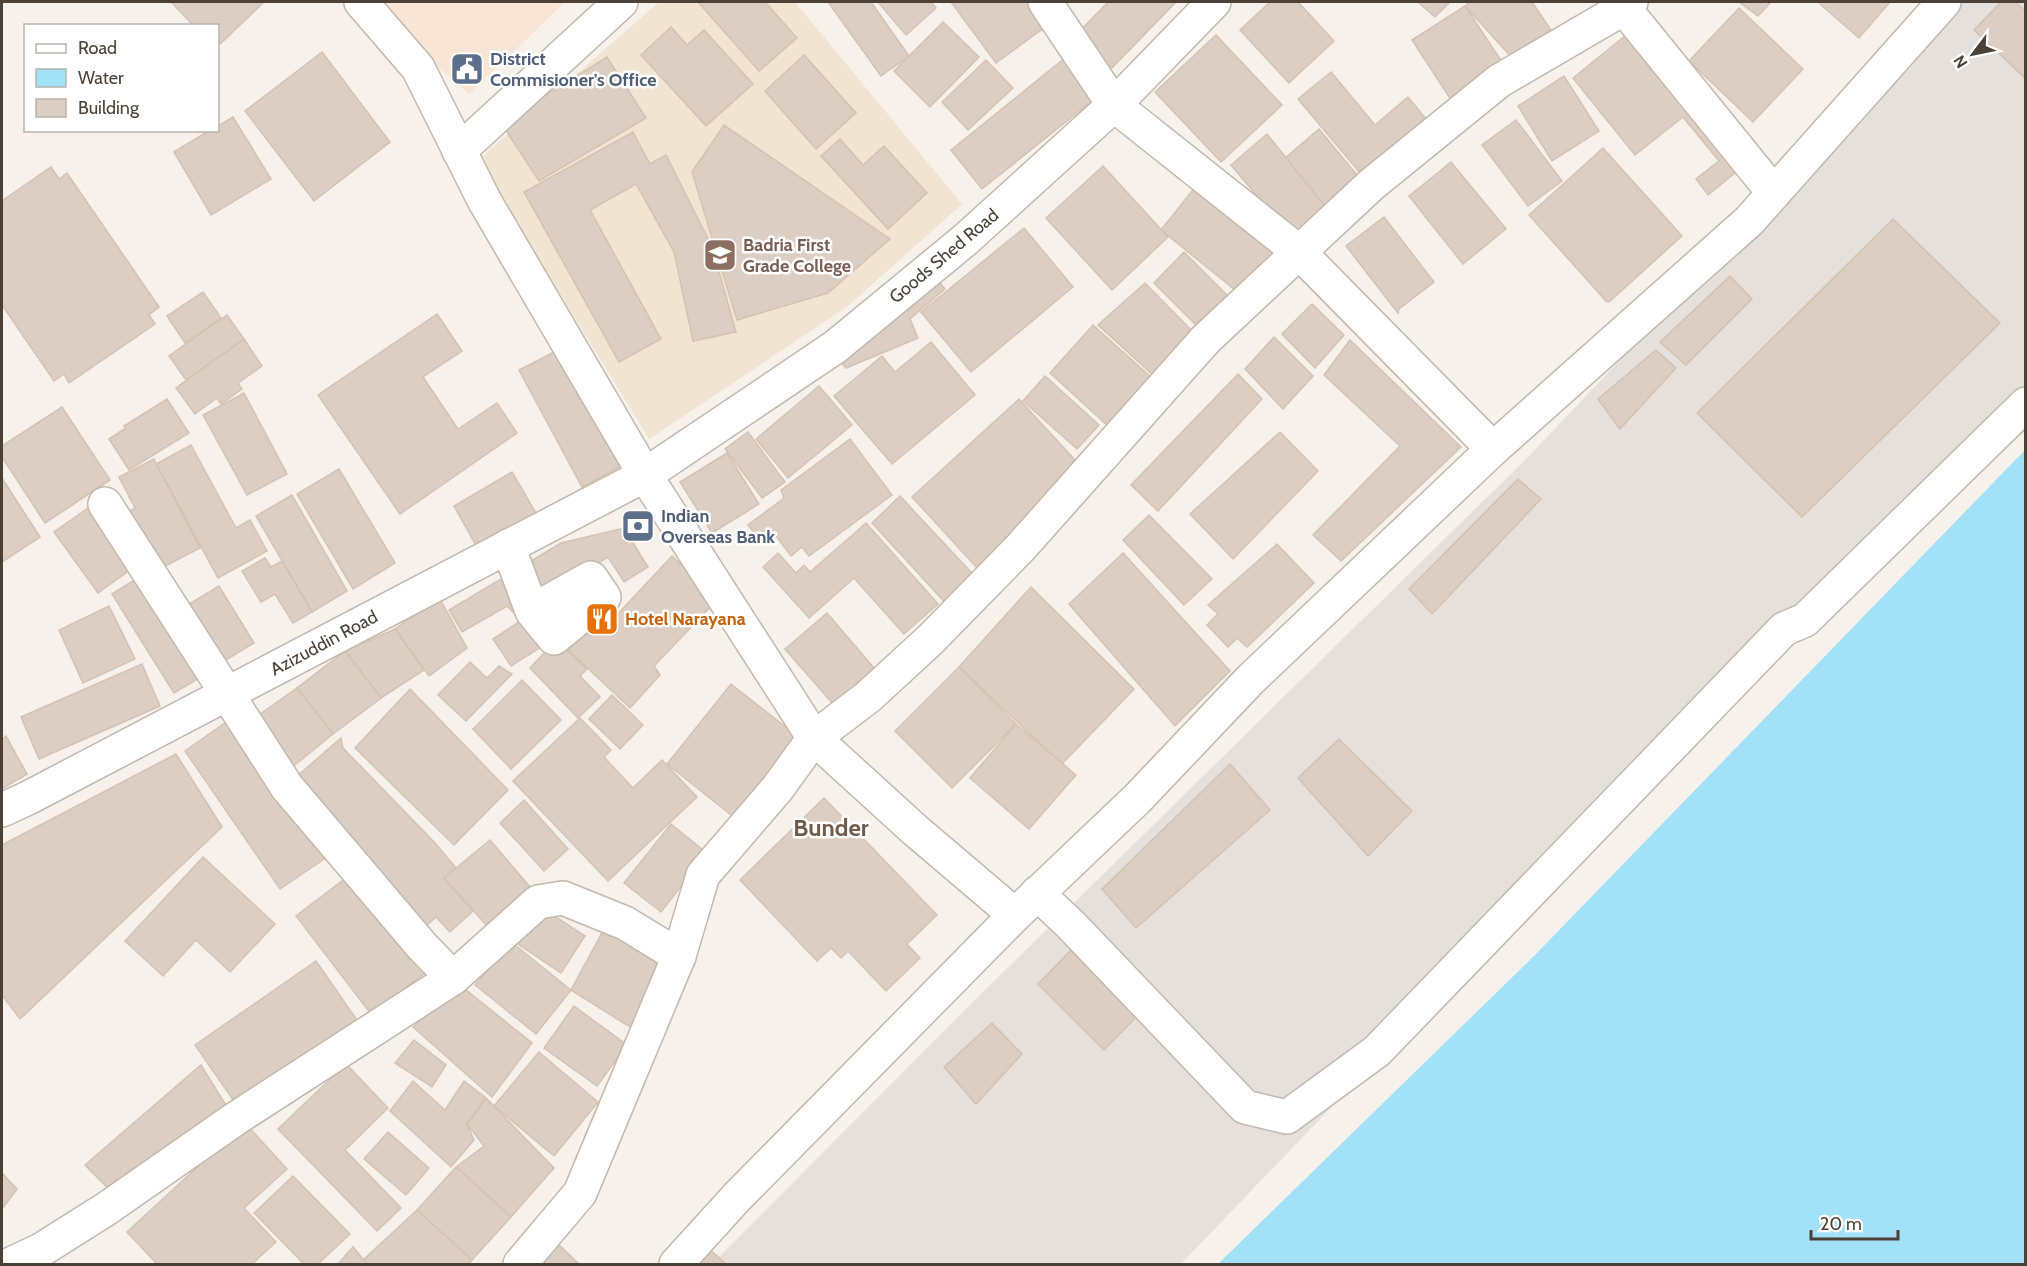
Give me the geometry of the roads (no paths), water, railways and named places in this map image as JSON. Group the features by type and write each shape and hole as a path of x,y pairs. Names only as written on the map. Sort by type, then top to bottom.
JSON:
{"street":[{"path":"361,2 418,68 484,200 645,475 814,738 915,830 1026,904 1071,925 1245,1107 1287,1116 1377,1051 1784,629 1805,620 2025,404"},
{"path":"459,151 621,2"},
{"path":"1045,2 1114,105 1299,252 1493,449"},
{"name":"Goods Shed Road","path":"645,475 835,347 965,240 1114,105 1214,2"},
{"path":"676,1264 736,1197 1026,904 1138,798 1250,680 1493,449 1749,221 1944,2"},
{"path":"520,1264 580,1193 679,956 703,875 777,789 814,738 868,697 930,640 1021,548 1206,339 1371,186 1499,81 1628,5 1774,194"},
{"name":"Azizuddin Road","path":"2,810 645,475"},
{"path":"105,504 286,787 422,946 453,978"},
{"path":"508,546 532,611"},
{"path":"11,1264 52,1257 106,1209 236,1119 453,978 538,902 563,898 625,923 679,956"},
{"path":"2,1242 52,1257"}],"water":[{"path":"2025,450 2025,1264 1218,1264 1533,957"}],"place":[{"name":"District Commisioner's Office","path":"467,69"},
{"name":"Badria First Grade College","path":"720,255"},
{"name":"Indian Overseas Bank","path":"638,526"},
{"name":"Hotel Narayana","path":"602,619"}],"district":[{"name":"Bunder","path":"831,828"}]}
